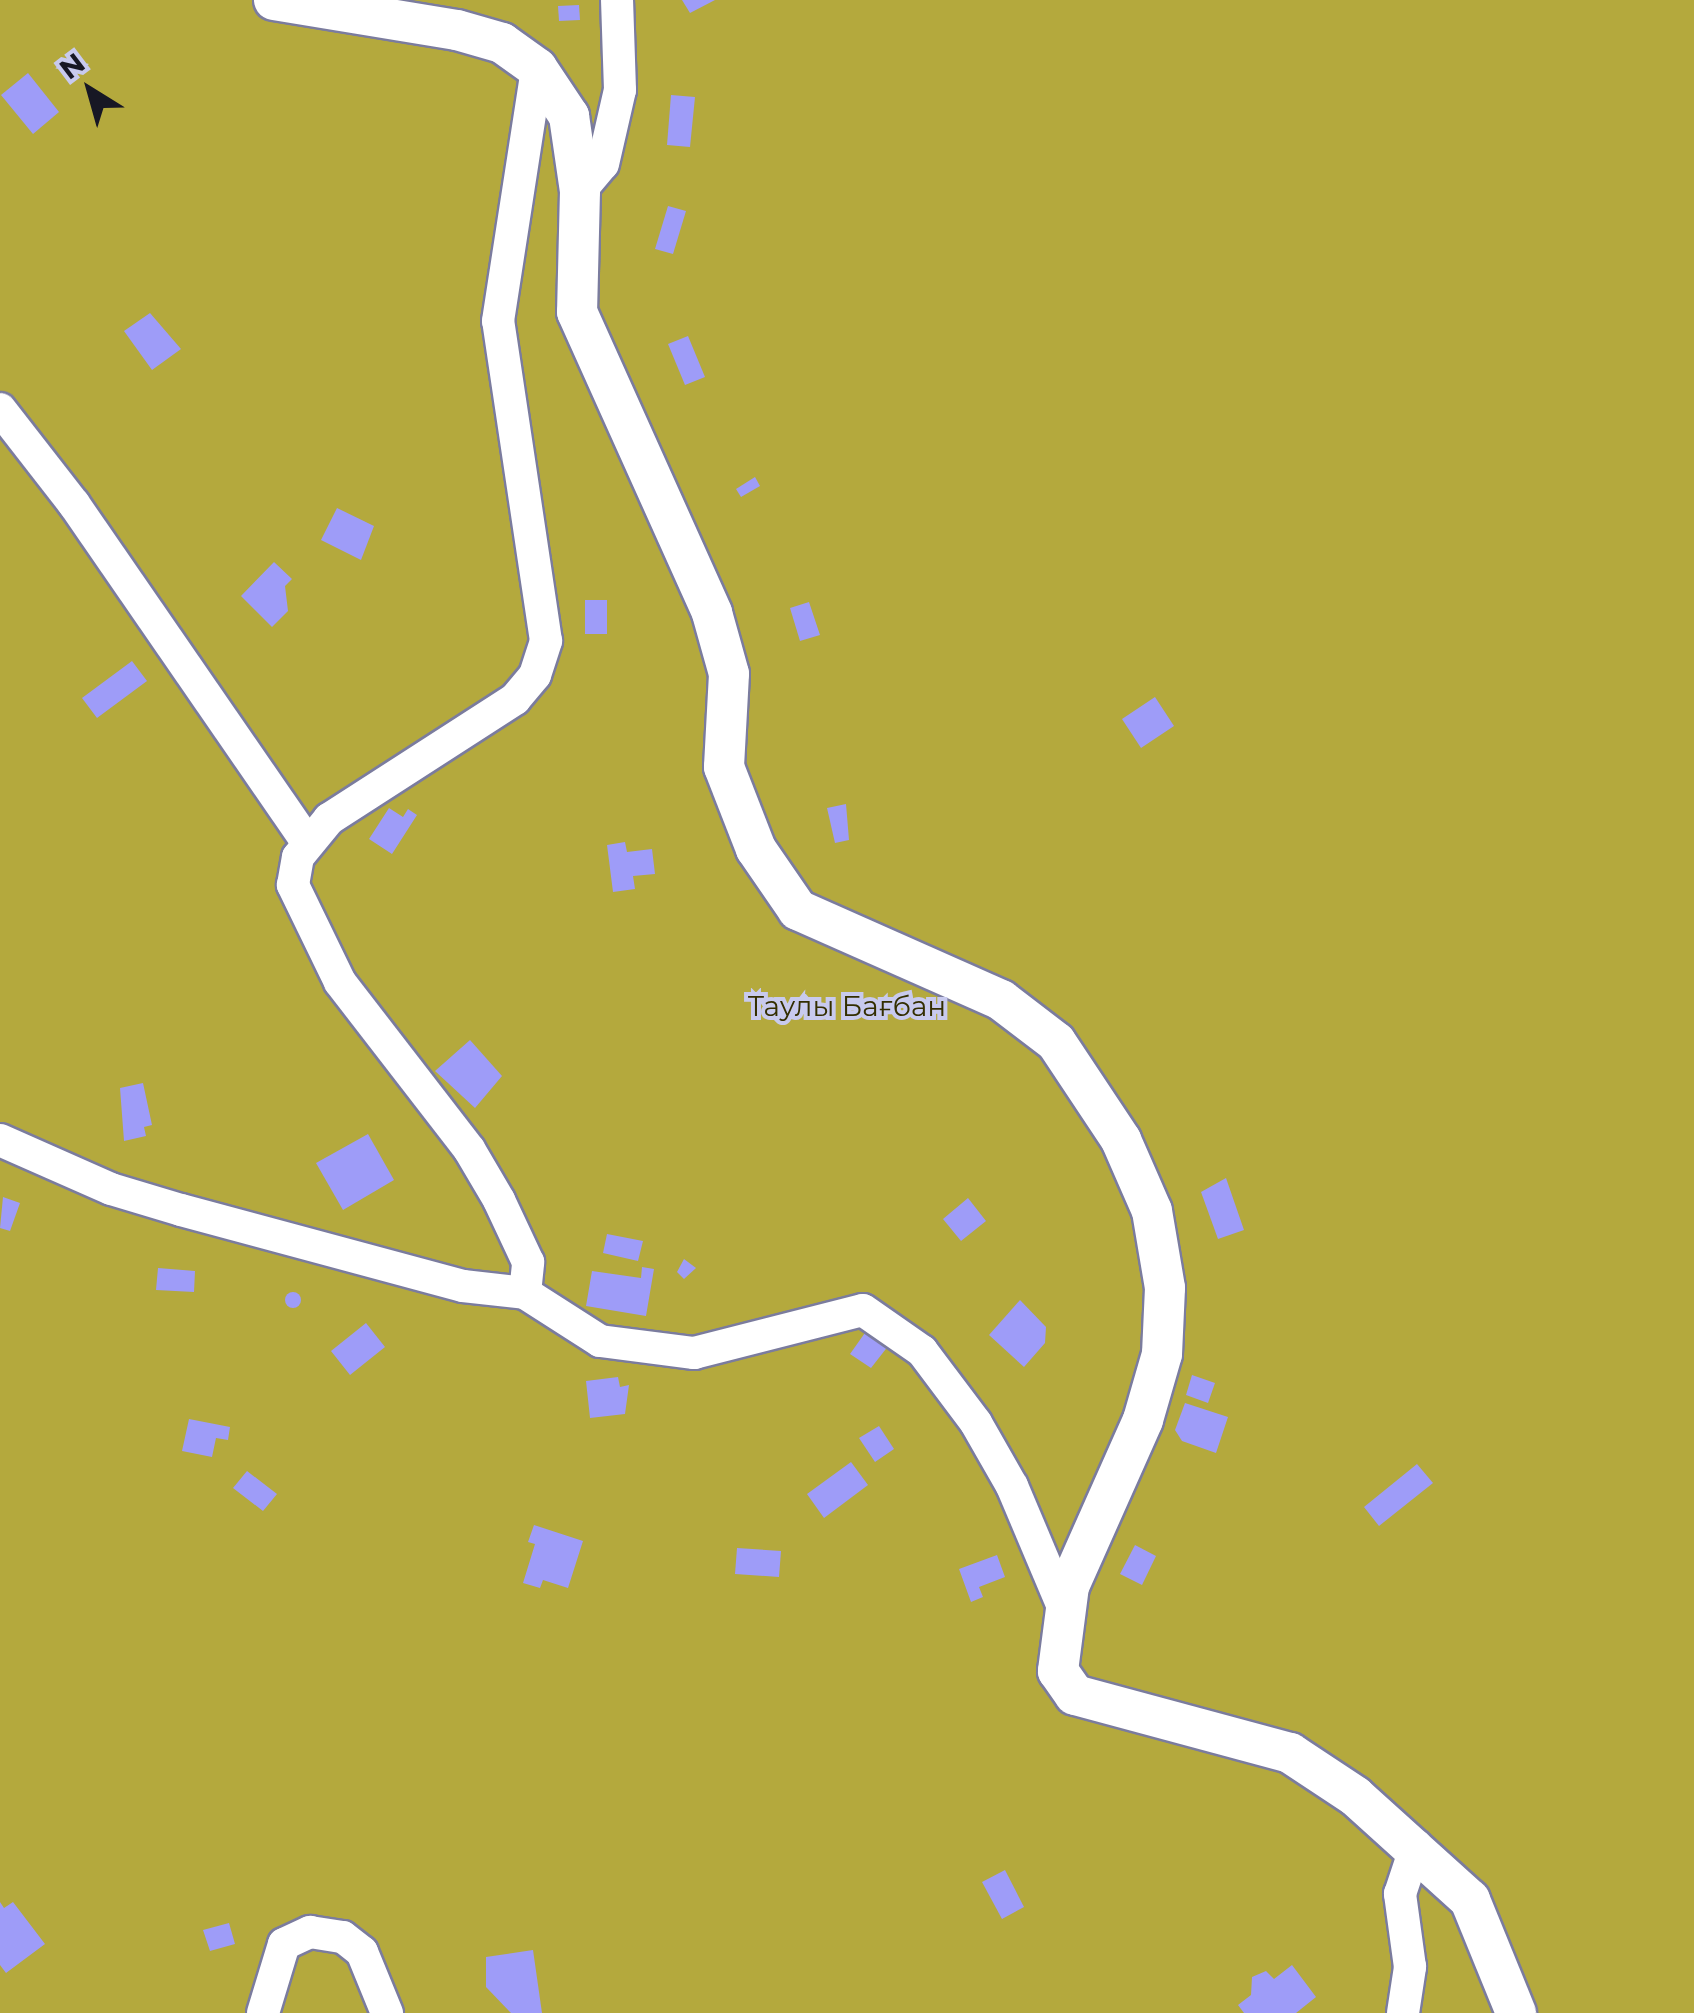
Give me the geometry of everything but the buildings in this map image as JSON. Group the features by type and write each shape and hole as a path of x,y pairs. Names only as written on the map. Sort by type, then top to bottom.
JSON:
{"street":[{"path":"274,0 457,30 502,43 537,68 569,116 580,191 576,312 712,613 729,674 730,751 724,767 756,849 798,910 1001,1000 1056,1042 1121,1140 1152,1211 1165,1288 1162,1354 1144,1420 1063,1607 1058,1672 1076,1694 1290,1753 1416,1846 1470,1900 1516,2013"},
{"path":"580,191 602,164 620,90 617,0"},
{"path":"526,1293 528,1262 479,1166 340,982 312,934 293,885 308,843 329,820 515,699 535,676 546,641 498,321 537,68"},
{"path":"0,410 74,504 308,843"},
{"path":"0,1140 112,1189 181,1210 464,1286 526,1293 600,1341 694,1353 862,1310 922,1351 976,1423 1012,1486 1063,1607"},
{"path":"1403,2013 1410,1967 1400,1894 1416,1846"},
{"path":"263,2013 284,1944 310,1932 343,1938 362,1952 387,2013"}],"green space":[{"name":"Таулы Бағбан","path":"0,0 1694,0 1694,2013 0,2013"}]}
